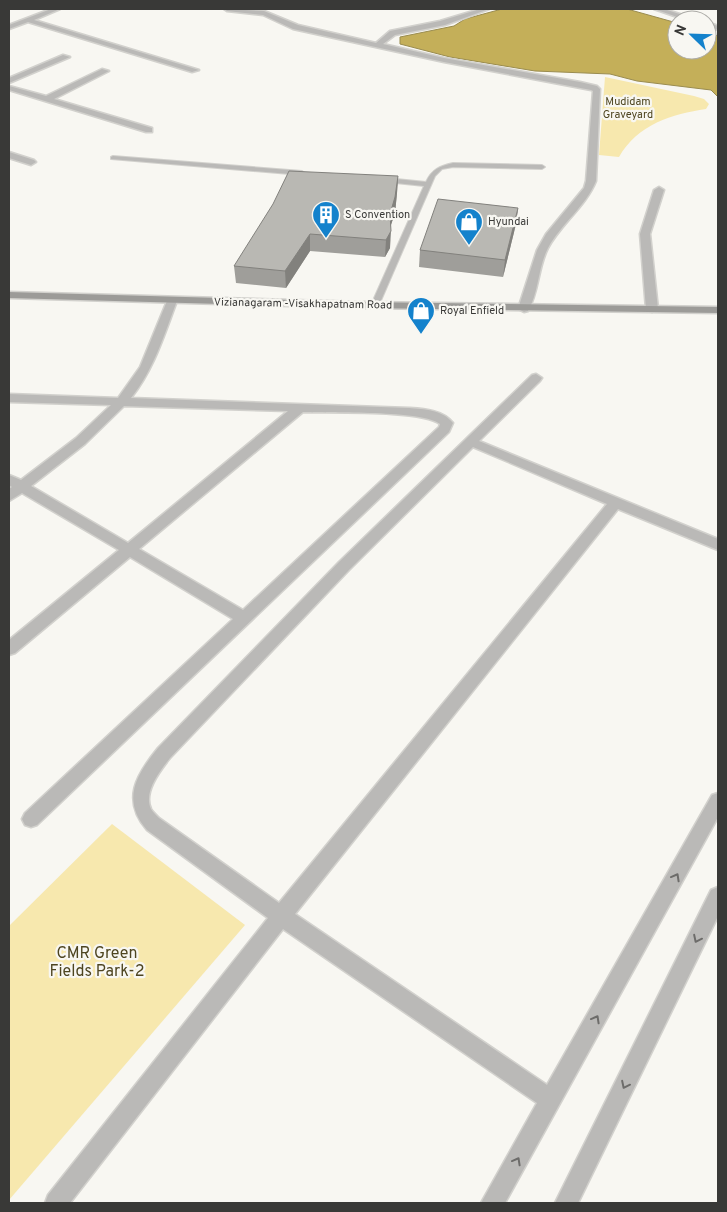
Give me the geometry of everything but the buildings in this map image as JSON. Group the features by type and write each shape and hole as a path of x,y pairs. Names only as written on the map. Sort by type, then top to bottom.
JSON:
{"main road":[{"name":"Vizianagaram -Visakhapatnam Road","path":"9,295 172,301 524,309 718,310"}],"street":[{"path":"9,27 57,9"},
{"path":"230,9 264,13 296,27 377,46 580,84 594,88 597,91 591,181 588,189 550,236 542,250 524,309"},
{"path":"377,46 390,34 442,23 486,9"},
{"path":"26,20 195,70"},
{"path":"9,81 66,57"},
{"path":"45,100 105,71"},
{"path":"9,88 149,130"},
{"path":"9,155 31,162"},
{"path":"652,309 645,234 659,190"},
{"path":"9,496 15,483 93,430 123,401 142,374 172,301"},
{"path":"536,378 344,566 171,746 150,770 142,800 144,812 153,824 282,916 551,1100"},
{"path":"9,398 301,407 421,414 437,416 444,419 447,423 445,429 31,819"},
{"path":"9,649 301,407"},
{"path":"471,442 718,545"},
{"path":"15,483 244,618"},
{"path":"56,1203 282,916 615,503"},
{"path":"493,1203 718,801"},
{"path":"566,1203 718,896"}],"lane":[{"path":"113,158 310,174"},
{"path":"374,305 436,170 445,166 542,167"},
{"path":"379,180 428,184"}],"green space":[{"name":"Mudidam Graveyard","path":"605,77 694,96 704,99 709,104 706,109 669,118 646,129 636,136 619,157 599,155"},
{"name":"CMR Green Fields Park-2","path":"112,824 245,925 9,1200 9,926"}],"shaded area":[{"path":"502,9 627,9 667,20 667,60 717,60 718,36 718,97 711,90 637,81 610,74 535,71 450,57 400,44 400,37 454,26 465,19"}],"place":[{"name":"S Convention","path":"326,239"},
{"name":"Hyundai","path":"469,246"},
{"name":"Royal Enfield","path":"421,335"}]}
